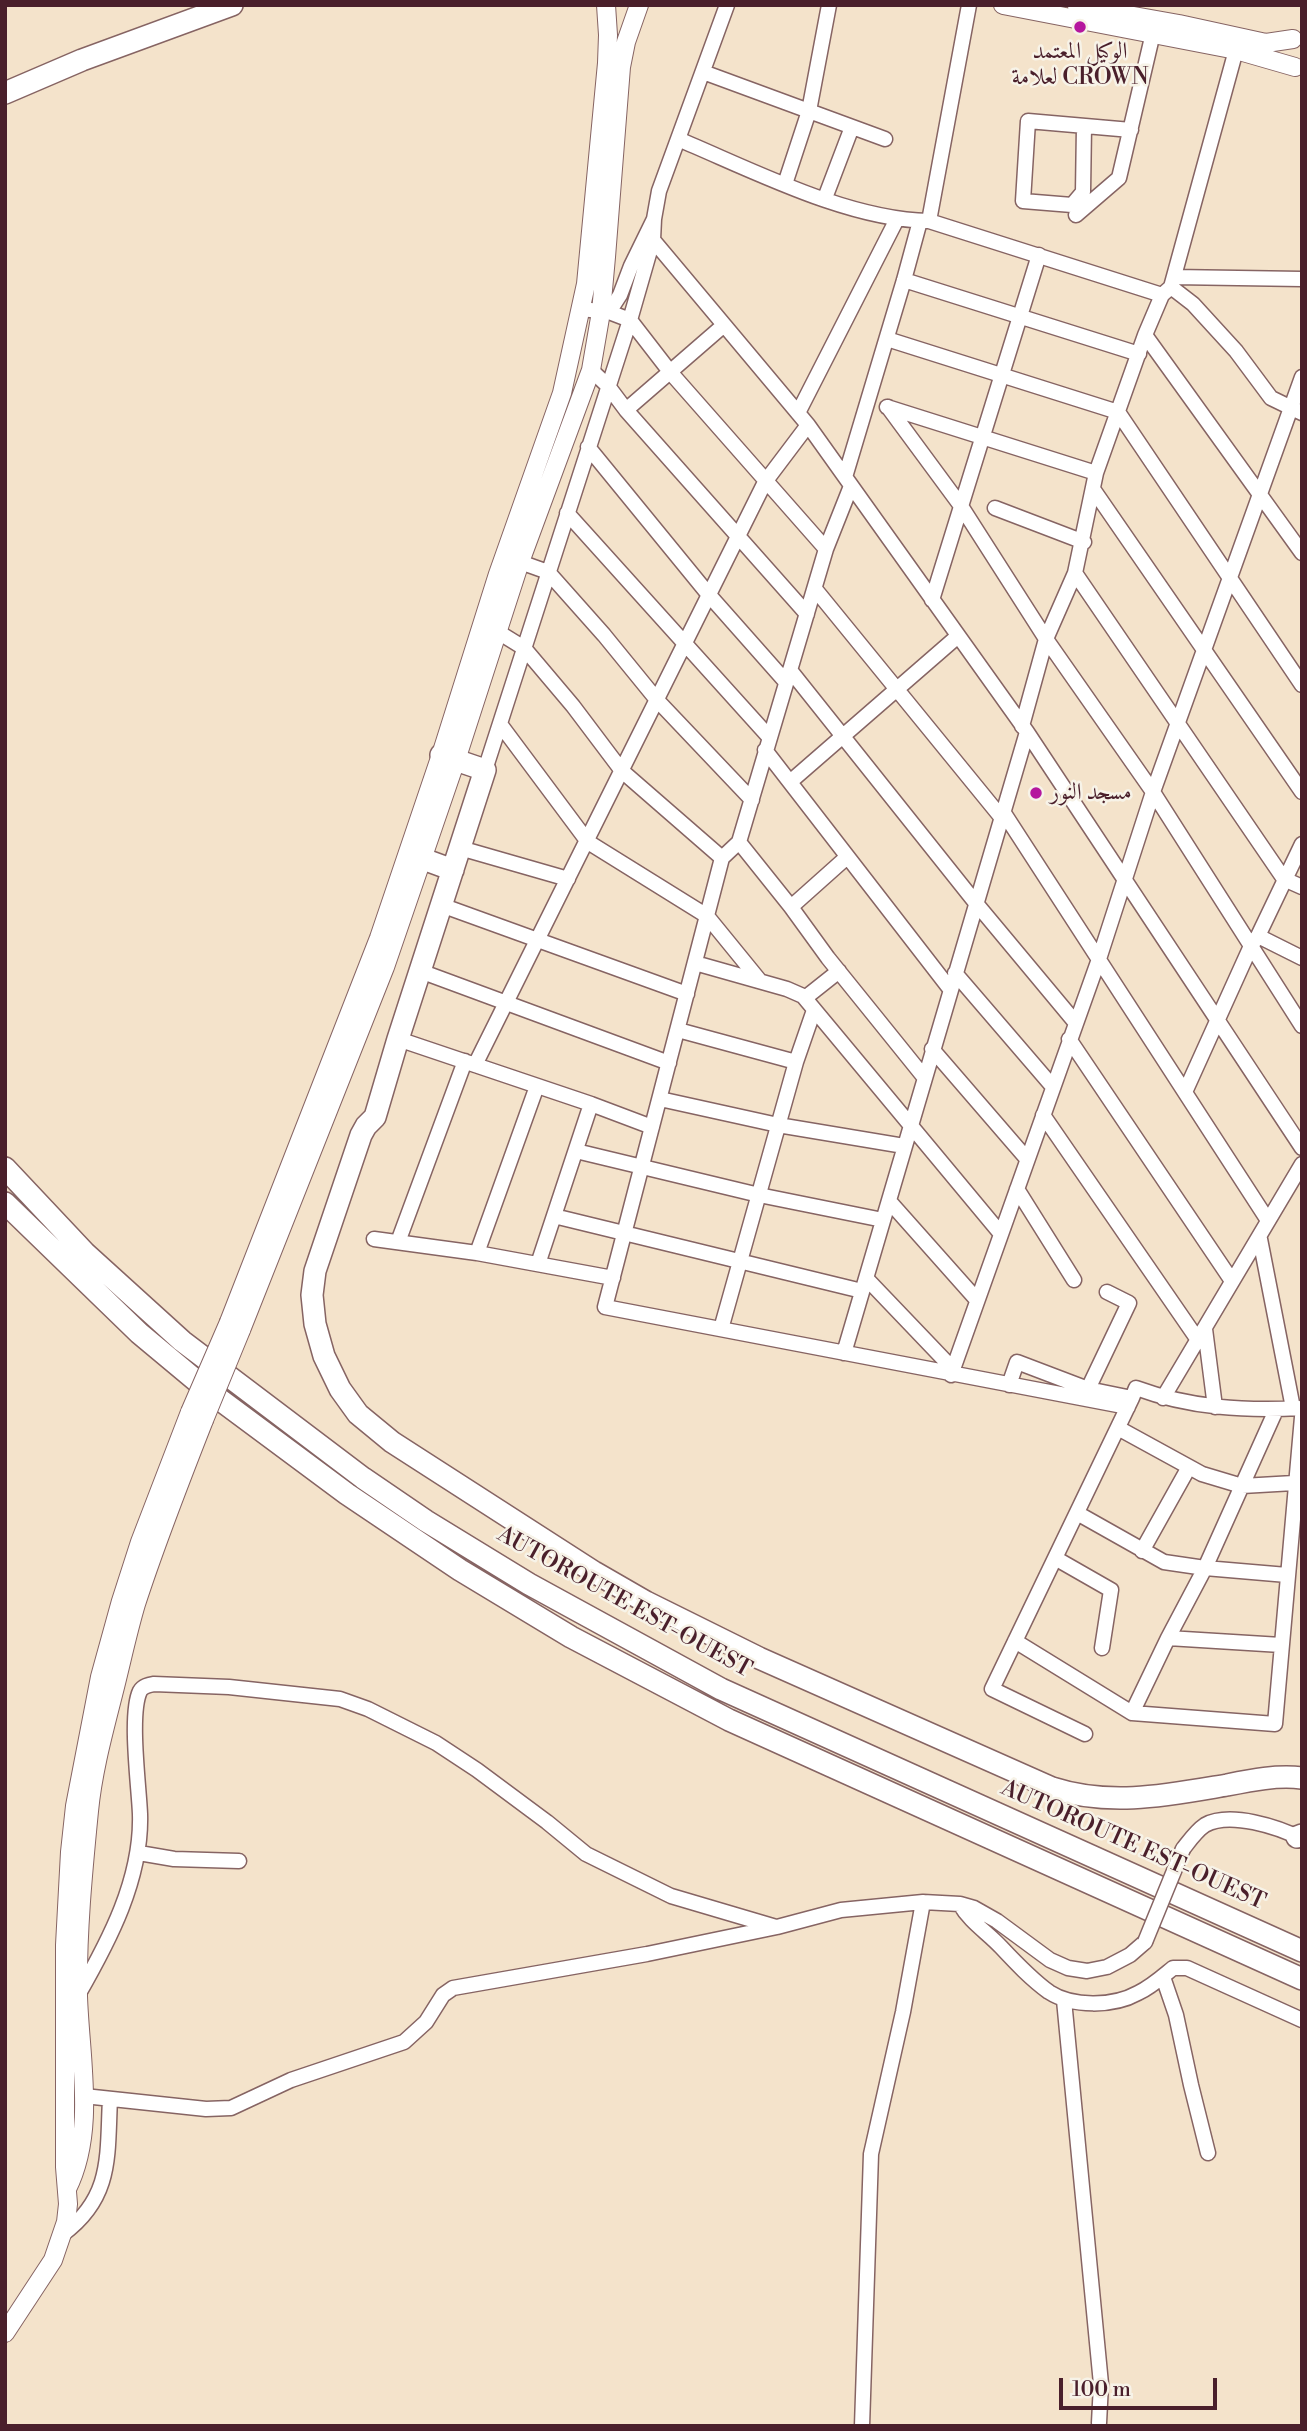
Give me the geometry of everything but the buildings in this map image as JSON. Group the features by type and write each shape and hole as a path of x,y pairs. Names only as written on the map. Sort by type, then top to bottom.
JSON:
{"highway":[{"path":"5,93 82,60 232,5"},
{"path":"5,80 82,60"},
{"path":"448,758 485,770 375,1117 361,1135 315,1271 312,1295 324,1356 340,1389 358,1415 392,1442 594,1572 646,1602 760,1658 1052,1788 1093,1798 1141,1799 1270,1777 1302,1778"},
{"path":"423,859 453,870"},
{"path":"377,1108 377,1124 336,1238 326,1275 325,1304 330,1331 344,1371 358,1394 379,1416 457,1472 615,1572 677,1605 1062,1777 1090,1785 1141,1787 1250,1768 1287,1763 1302,1764"},
{"name":"AUTOROUTE EST-OUEST","path":"5,1168 85,1252 183,1341 363,1478 426,1521 529,1584 721,1689 1302,1951"},
{"path":"5,1203 139,1333 211,1393 347,1493 460,1570 571,1637 729,1720 1302,1979"}],"main road":[{"path":"490,626 520,562 524,531 562,393 581,309 606,76 606,5"},
{"path":"235,1326 448,758 524,531 591,370 605,312 621,66 639,5"},
{"path":"1003,5 1109,14 1179,24 1266,43 1298,37"},
{"path":"1070,5 1109,14 1153,33 1236,50 1298,68"},
{"path":"1298,37 1290,44 1288,56 1298,68"},
{"path":"5,2333 53,2260 63,2234 67,2212 65,1945 70,1852 75,1806 100,1676 117,1614 140,1542 197,1416 385,967 423,859 448,758"},
{"path":"68,2189 80,2153 84,2096 78,1995 89,1807 100,1747 136,1605 197,1416"}],"street":[{"path":"485,770 630,320 653,240 659,191 727,5"},
{"path":"785,184 809,111 829,5"},
{"path":"969,5 924,221 904,280 868,401 848,482 739,842 722,858 605,1307 1009,1385 1130,1403"},
{"path":"1076,215 1119,178 1153,33"},
{"path":"844,1353 1001,814 1046,639 1075,573 1084,541 1096,473 1145,334 1169,286 1236,50"},
{"path":"703,72 885,139"},
{"path":"1084,126 1083,192 1072,205 1023,201 1028,121 1131,130"},
{"path":"825,198 852,127"},
{"path":"678,139 825,198 897,219 924,221 1039,255 1169,286 1302,279"},
{"path":"605,312 620,295 654,219"},
{"path":"398,1242 470,1063 506,1003 588,842 765,482 803,419 897,219"},
{"path":"653,240 803,419 1024,729 1218,1024 1301,1144"},
{"path":"932,600 1039,255"},
{"path":"904,280 1139,354"},
{"path":"1169,286 1193,304 1236,351 1271,398 1297,410"},
{"path":"581,309 605,312 630,320 671,373 826,549"},
{"path":"626,410 724,325"},
{"path":"1145,334 1302,553"},
{"path":"887,339 1118,412 1302,684"},
{"path":"591,370 608,386 626,410 807,614"},
{"path":"952,1372 1099,960 1153,792 1260,497 1297,410 1302,377"},
{"path":"868,401 1096,473"},
{"path":"888,407 961,506 1046,639 1255,941 1302,1026"},
{"path":"589,447 709,595 843,737 1075,1022"},
{"path":"1093,489 1302,792"},
{"path":"995,508 1084,541"},
{"path":"567,513 685,643 768,744 790,782 950,989"},
{"path":"520,562 548,572 657,699 752,800"},
{"path":"1075,573 1284,879 1302,887"},
{"path":"814,589 1001,814 1267,1219"},
{"path":"490,626 524,648 573,706 622,771 722,858"},
{"path":"790,782 958,636"},
{"path":"500,724 588,842 707,916 760,981"},
{"path":"739,842 924,1077"},
{"path":"1185,1092 1302,844"},
{"path":"460,848 568,879"},
{"path":"791,907 847,857"},
{"path":"441,905 687,994"},
{"path":"1255,941 1302,958"},
{"path":"695,963 794,991 810,1004 1001,1234"},
{"path":"420,971 669,1063"},
{"path":"721,1329 810,1004 839,971"},
{"path":"955,973 1053,1087"},
{"path":"678,1030 796,1062"},
{"path":"398,1039 652,1127"},
{"path":"1069,1039 1232,1281"},
{"path":"932,1049 1027,1158"},
{"path":"477,1253 537,1086"},
{"path":"660,1099 778,1125 904,1146"},
{"path":"538,1264 592,1104"},
{"path":"1043,1115 1201,1334 1215,1408"},
{"path":"576,1151 759,1195 883,1220"},
{"path":"1163,1398 1260,1239 1267,1219 1302,1164"},
{"path":"1017,1189 1074,1280"},
{"path":"888,1200 977,1300"},
{"path":"554,1216 740,1263 864,1285 952,1372"},
{"path":"374,1239 477,1253 613,1278"},
{"path":"1015,1642 1132,1713 1275,1724 1299,1411 1260,1239"},
{"path":"1088,1389 1129,1303 1107,1292"},
{"path":"1009,1385 1017,1362 1130,1403"},
{"path":"1085,1734 992,1689 1136,1388 1163,1398 1215,1408 1299,1411"},
{"path":"1132,1713 1205,1568 1276,1410"},
{"path":"1118,1428 1202,1474 1242,1486 1294,1483"},
{"path":"1142,1551 1189,1467"},
{"path":"1077,1513 1164,1562 1287,1575"},
{"path":"1055,1558 1111,1590 1102,1648"},
{"path":"1168,1638 1281,1645"},
{"path":"78,1995 104,1949 139,1853 141,1825 135,1744 138,1698 142,1688 154,1684 229,1687 340,1699 361,1706 436,1743 477,1770 597,1860 671,1896 777,1927"},
{"path":"84,2096 206,2109 231,2108 291,2080 404,2042 426,2022 443,1995 453,1989 647,1954 777,1927 841,1910 923,1902 960,1904 974,1908 1050,1960 1068,1968 1087,1971 1107,1967 1130,1955 1145,1942 1183,1849 1204,1826 1228,1819 1252,1822 1300,1837"},
{"path":"139,1853 174,1859 239,1861"},
{"path":"862,2426 872,2154 903,2012 923,1902"},
{"path":"960,1904 967,1916 1029,1976 1050,1993 1064,2000 1083,2003 1114,2001 1136,1995 1173,1968 1187,1968 1302,2020"},
{"path":"1163,1977 1171,1994 1208,2153"},
{"path":"1064,2000 1101,2384 1099,2423"},
{"path":"63,2234 90,2209 99,2194 107,2154 110,2099"}],"place":[{"name":"الوكيل المعتمد لعلامة CROWN","path":"1080,27"},
{"name":"مسجد النور","path":"1036,793"}]}
